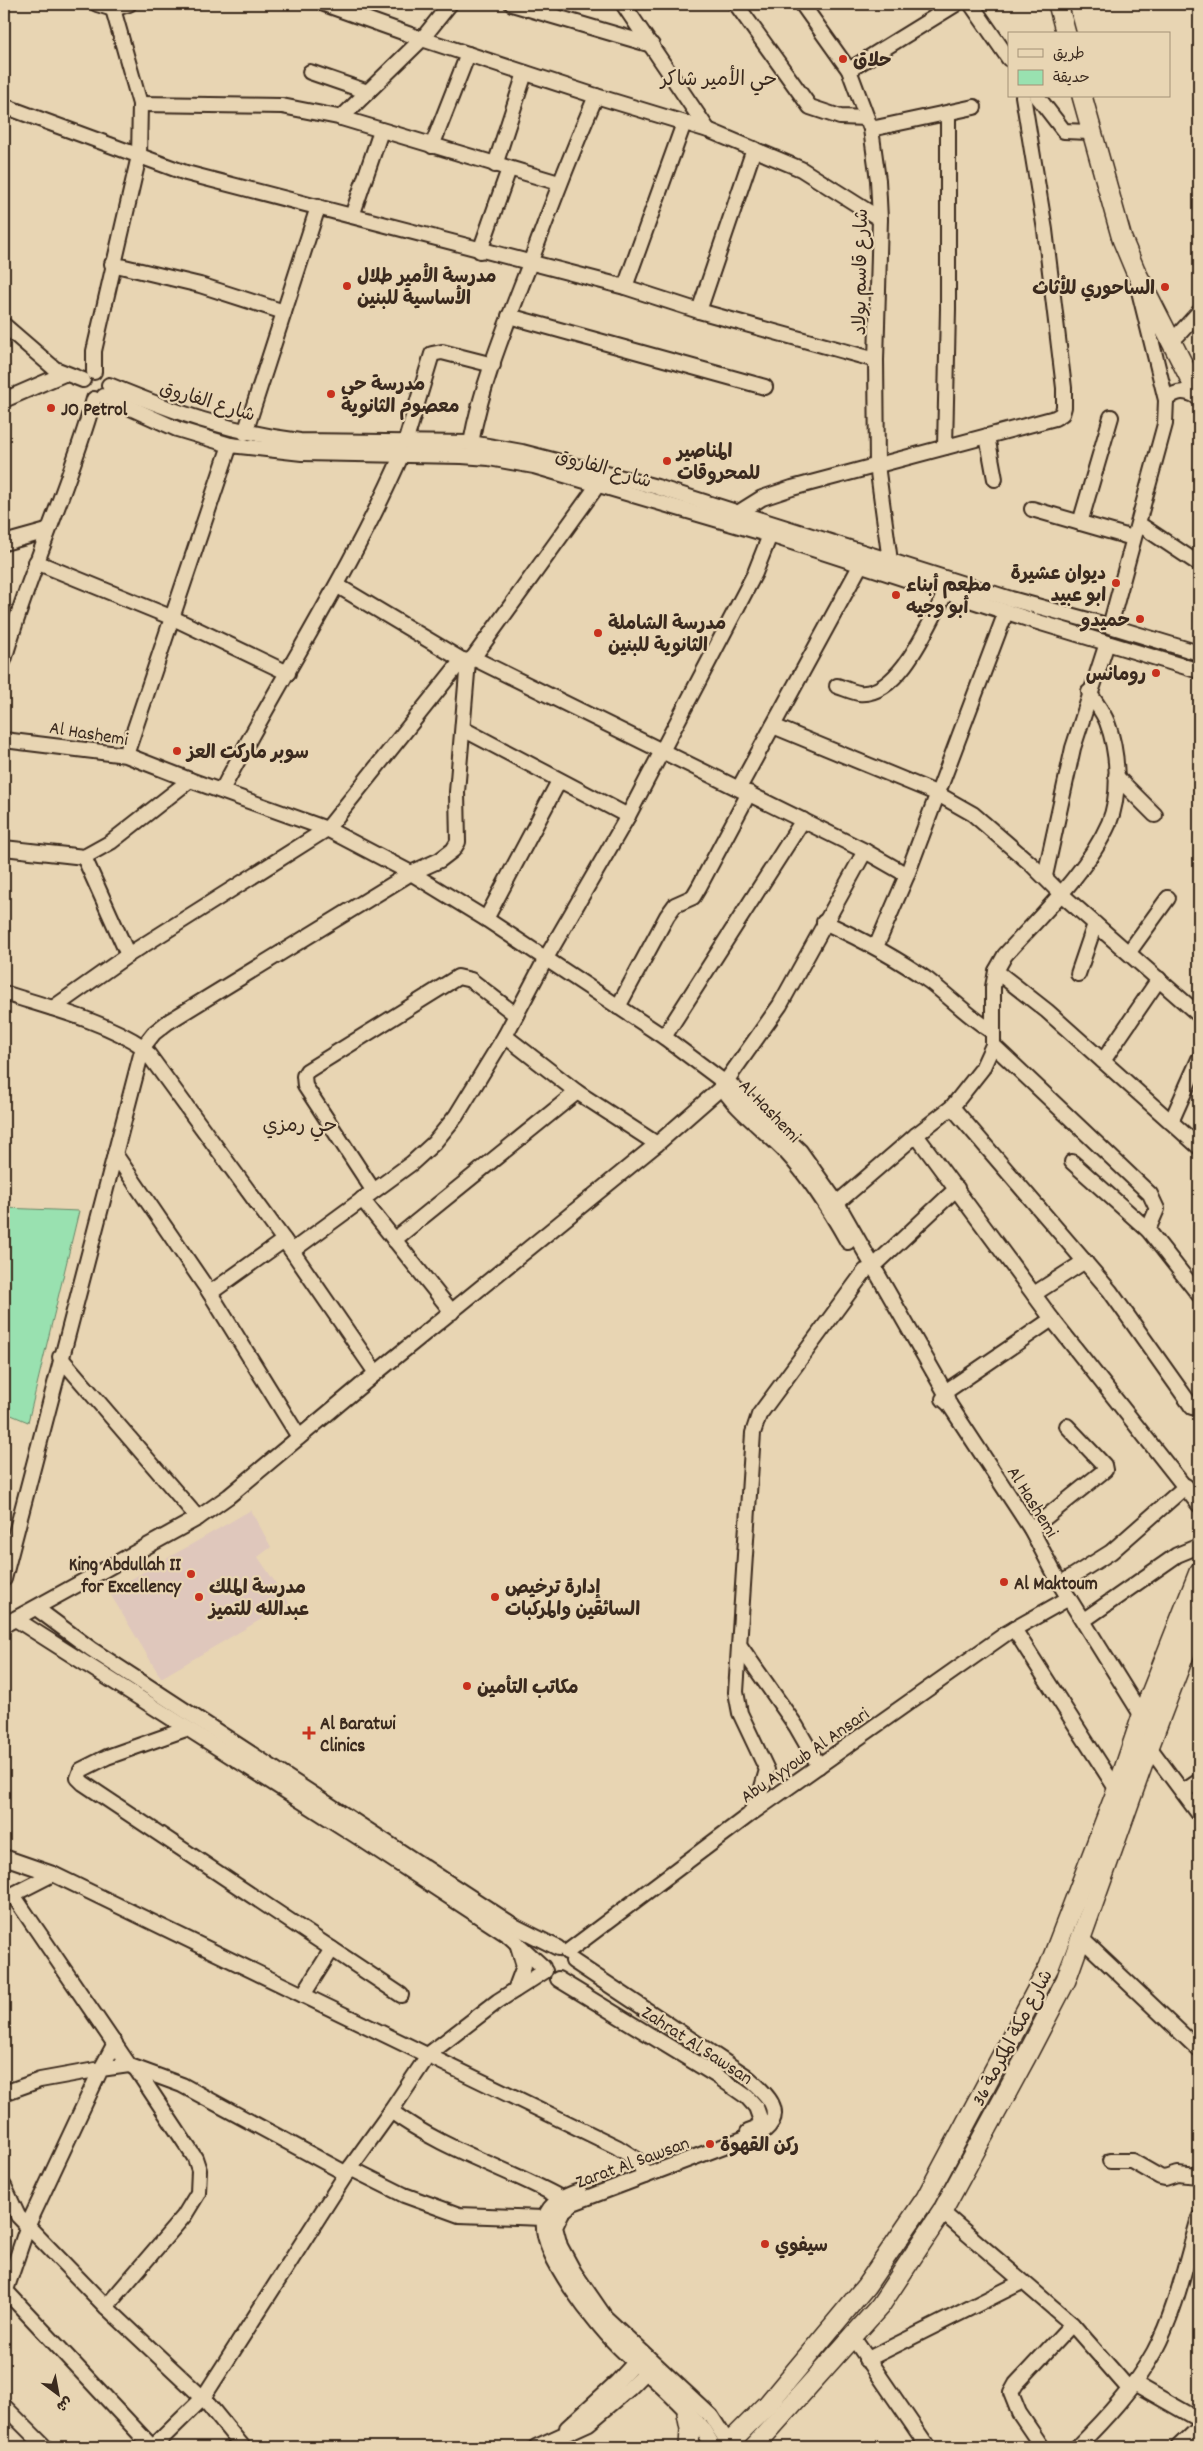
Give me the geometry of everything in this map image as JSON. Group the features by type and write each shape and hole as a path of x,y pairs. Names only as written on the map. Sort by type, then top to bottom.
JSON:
{"main road":[{"path":"1058,4 1065,32"},
{"path":"1067,4 1074,32"},
{"path":"1082,98 1090,132 1122,239 1135,270 1199,397"},
{"path":"1091,98 1115,189 1135,251 1199,375"},
{"name":"شارع مكة المكرمة 36","path":"725,2446 766,2405 866,2286 926,2198 1049,1967 1117,1790 1142,1716 1199,1572"},
{"name":"شارع مكة المكرمة 36","path":"754,2447 880,2306 942,2212 1066,1980 1149,1747 1199,1616"},
{"path":"687,2414 690,2429 689,2447"},
{"path":"767,2447 768,2440 781,2417"}],"street":[{"path":"97,4 113,10 129,4"},
{"path":"324,4 422,39 596,96 708,130 801,169 880,219"},
{"path":"341,118 422,39 450,4"},
{"path":"512,4 652,45"},
{"path":"623,4 708,130"},
{"path":"736,4 810,108 869,123 948,113 974,107"},
{"name":"شارع قاسم بولاد","path":"802,4 849,70 869,123 878,180 880,219 876,360 877,465 890,561"},
{"path":"849,70 956,4"},
{"path":"971,4 1008,58"},
{"path":"102,393 85,395 82,385 89,376 112,264 138,156 140,104 113,10"},
{"path":"432,146 468,54"},
{"path":"310,72 368,92"},
{"path":"480,251 526,73"},
{"path":"470,443 475,419 509,316 559,183 596,96"},
{"path":"738,513 751,503 777,493 1060,416 1064,407 1055,302 1023,98"},
{"path":"1038,98 1064,131 1090,132"},
{"path":"140,104 282,106 341,118 559,183"},
{"path":"4,106 186,173 530,264 625,287 699,311 876,360"},
{"path":"945,447 948,309 948,113"},
{"path":"625,287 684,123"},
{"path":"352,216 381,131"},
{"path":"699,311 754,149"},
{"path":"245,433 318,207"},
{"path":"112,264 200,284 284,312"},
{"path":"1045,876 1072,748 1089,692 1111,645 1133,538 1165,424 1166,400 1135,270"},
{"path":"1178,335 1199,312"},
{"path":"509,316 766,387"},
{"path":"4,325 47,363 64,374"},
{"path":"222,790 338,586 384,495 404,447 429,359 434,353 442,352 493,366"},
{"path":"4,400 64,374 104,376 102,393 8,633 4,660"},
{"path":"1166,400 1177,392 1184,391 1199,397"},
{"name":"شارع الفاروق","path":"102,393 245,433 300,441 404,447 513,462 770,535 860,566 1199,671"},
{"name":"شارع الفاروق","path":"102,393 177,429 230,445 302,453 470,443 522,452 657,487 1011,599 1114,627 1199,653"},
{"path":"1080,524 1111,417"},
{"path":"987,436 995,479"},
{"path":"126,755 230,445"},
{"path":"53,1008 128,955 327,829 468,660 597,486"},
{"path":"652,501 657,487"},
{"path":"1032,509 1133,538"},
{"path":"1138,524 1199,564"},
{"path":"4,543 47,531"},
{"path":"210,1293 362,1199 412,1163 446,1130 506,1036 546,958 628,816 755,573 770,535"},
{"path":"36,562 173,618 288,673"},
{"path":"618,1007 667,916 675,905 693,897 699,887 773,726 860,566"},
{"path":"338,586 468,660 662,750 865,851 907,875"},
{"path":"837,686 859,693 866,692 887,683 900,674 946,592"},
{"path":"876,947 907,875 936,793 1006,612"},
{"path":"4,1579 142,1046 168,1022 411,873 440,860 453,850 458,842 458,792 468,660"},
{"path":"837,1203 916,1135 952,1107 982,1069 993,1039 991,998 996,971 1005,955 1060,893 1099,842 1110,822 1115,802 1116,754 1106,720 1089,692"},
{"path":"773,726 936,793 977,817 1199,1015"},
{"path":"463,729 628,816"},
{"name":"Al Hashemi","path":"4,740 126,755 327,829 411,873 486,919 664,1037 723,1082 790,1148 837,1203 869,1269 940,1396 947,1398 1031,1529 1060,1584 1142,1716"},
{"path":"1116,776 1155,815"},
{"path":"4,848 84,857 111,842 190,780"},
{"path":"486,919 559,781"},
{"path":"664,1037 803,820"},
{"path":"36,1608 91,1649 516,1927 566,1954 573,1966 568,1975 558,1978 548,1975 515,1940 350,1832 186,1729 10,1623 36,1608 198,1518 229,1496 656,1144 723,1082 780,1005 824,922 865,851"},
{"path":"84,857 128,955"},
{"path":"1129,952 1168,898"},
{"path":"824,922 876,947 929,982 993,1039 1150,1194 1157,1209 1148,1230"},
{"path":"1078,974 1095,924"},
{"path":"996,971 1103,1061 1199,1147"},
{"path":"373,1190 305,1086 304,1076 307,1071 458,977 471,980 516,1015"},
{"path":"1103,1061 1159,979"},
{"path":"4,993 53,1008 126,1037 142,1046 166,1076 288,1245 376,1373"},
{"path":"506,1036 577,1092 656,1144"},
{"path":"1171,1122 1199,1059"},
{"path":"394,1240 577,1092"},
{"path":"952,1107 1085,1261 1135,1325 1192,1407 1199,1408"},
{"path":"916,1135 1052,1319 1186,1486 1199,1505"},
{"name":"Al Hashemi","path":"790,1148 869,1269"},
{"path":"114,1154 210,1293 299,1437"},
{"path":"1072,1162 1148,1230 1199,1295"},
{"path":"749,1815 761,1791 767,1770 764,1759 746,1727 738,1706 736,1692 750,1453 756,1424 759,1415 869,1269 957,1188"},
{"path":"362,1199 452,1312"},
{"path":"1034,1294 1085,1261"},
{"path":"947,1398 1052,1319"},
{"path":"60,1357 198,1518"},
{"path":"1031,1529 1105,1470 1104,1465 1068,1426"},
{"path":"1060,1584 1111,1552 1186,1486"},
{"path":"1084,1620 1177,1555 1199,1546"},
{"name":"Abu Ayyoub Al Ansari","path":"566,1954 749,1815 1014,1629 1069,1598"},
{"path":"1014,1629 1117,1790"},
{"path":"740,1646 796,1726 819,1766"},
{"path":"186,1729 107,1757 81,1770 78,1778 91,1789 401,1994"},
{"path":"1149,1747 1199,1814"},
{"path":"1183,1792 1199,1780"},
{"path":"4,1857 53,1874 429,2054 502,2092 617,2147 636,2159 644,2172"},
{"path":"53,1874 8,1897 132,2067 194,2158 199,2170 200,2183 198,2193 184,2216 106,2307"},
{"path":"1082,1939 1199,2050"},
{"path":"515,1940 524,1966 515,1990"},
{"path":"303,1995 332,1949"},
{"path":"115,2043 28,2225 5,2294 152,2447 203,2398 348,2171 392,2112 429,2054 452,2034 544,1969 545,1956 548,1952 566,1954"},
{"name":"Zarat Al Sawsan","path":"566,1954 746,2076 767,2095 774,2108 771,2125 764,2131 644,2172 573,2202 562,2212 555,2226 560,2246 574,2272 605,2316 646,2362 711,2416 725,2446"},
{"name":"Zahrat Al Sawsan","path":"544,2218 549,2209 561,2198 644,2172 756,2129 761,2121 760,2115 747,2097 718,2076 558,1978"},
{"path":"4,2092 40,2080 101,2069 132,2067 182,2085 348,2171 404,2195 459,2215 544,2218 543,2231 546,2245 559,2268 600,2326 646,2362 687,2414 702,2429 725,2446"},
{"path":"392,2112 459,2152 561,2198"},
{"path":"1110,2161 1132,2161 1160,2178 1177,2174 1199,2176"},
{"path":"4,2186 18,2216 106,2307 203,2398 243,2447"},
{"path":"942,2212 1072,2324 1132,2386 1199,2420"},
{"path":"1077,2447 1132,2386 1154,2351 1172,2311 1199,2218"},
{"path":"866,2360 1022,2282"},
{"path":"1042,2447 1019,2413 1011,2393 1016,2384 1072,2324"},
{"path":"852,2336 866,2360 928,2447"},
{"path":"536,2447 589,2423 646,2362"},
{"path":"4,2406 45,2447"},
{"path":"1178,2447 1199,2427"}],"shaded area":[{"name":"مدرسة الملك عبدالله للتميز","path":"251,1510 271,1547 258,1557 289,1603 161,1678 109,1592"}],"green space":[{"path":"4,1208 79,1211 28,1422 4,1412"}],"place":[{"name":"حلاق","path":"843,59"},
{"name":"مدرسة الأمير طلال الأساسية للبنين","path":"347,286"},
{"name":"الساحوري للأثاث","path":"1165,287"},
{"name":"مدرسة حي معصوم الثانوية","path":"331,394"},
{"name":"JO Petrol","path":"51,408"},
{"name":"المناصير للمحروقات","path":"667,461"},
{"name":"ديوان عشيرة ابو عبيد","path":"1116,583"},
{"name":"مطعم أبناء أبو وجيه","path":"896,595"},
{"name":"حميدو","path":"1140,619"},
{"name":"مدرسة الشاملة الثانوية للبنين","path":"598,633"},
{"name":"رومانس","path":"1156,673"},
{"name":"سوبر ماركت العز","path":"177,751"},
{"name":"King Abdullah II for Excellency","path":"191,1574"},
{"name":"Al Maktoum","path":"1004,1582"},
{"name":"مدرسة الملك عبدالله للتميز","path":"199,1597"},
{"name":"إدارة ترخيص السائقين والمركبات","path":"495,1597"},
{"name":"مكاتب التأمين","path":"467,1686"},
{"name":"Al Baratwi Clinics","path":"309,1733"},
{"name":"ركن القهوة","path":"710,2144"},
{"name":"سيفوي","path":"765,2244"}],"district":[{"name":"حي الأمير شاكر","path":"719,78"},
{"name":"حي رمزي","path":"300,1124"}]}
